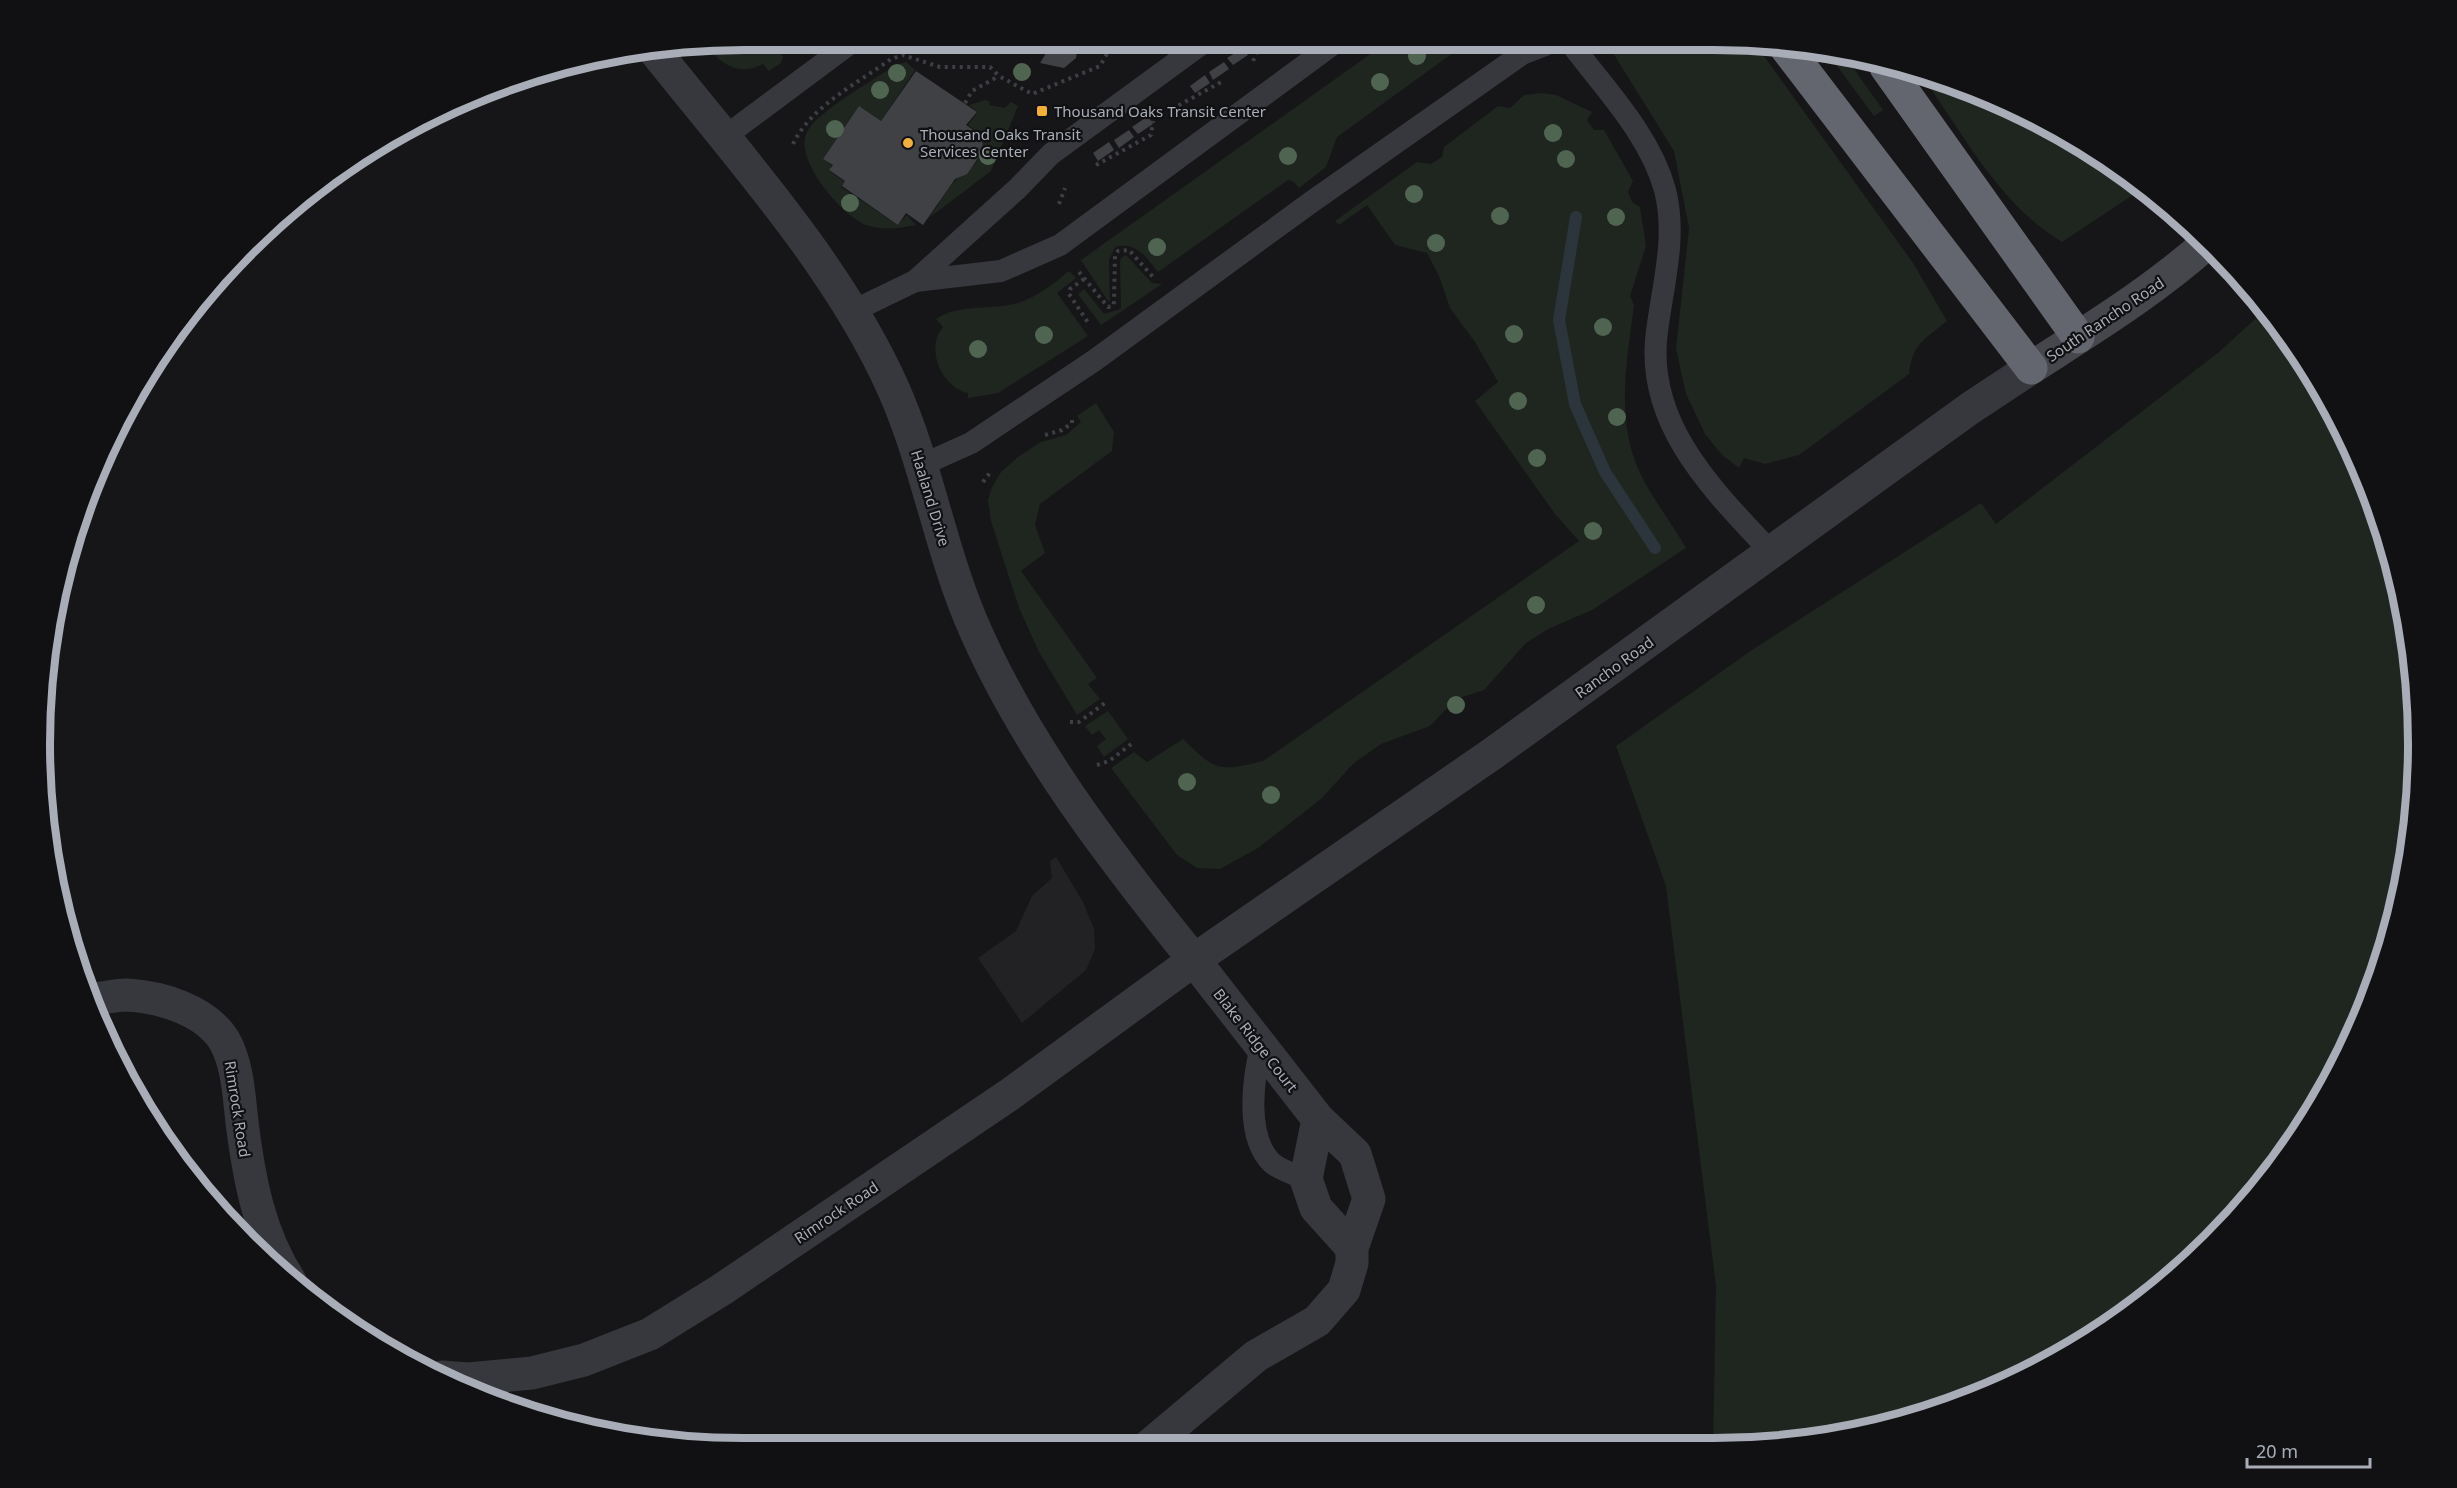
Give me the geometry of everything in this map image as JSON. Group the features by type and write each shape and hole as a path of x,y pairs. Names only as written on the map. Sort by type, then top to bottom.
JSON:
{"highway":[{"path":"1791,54 2031,368"},
{"path":"1890,72 2078,338"}],"main road":[{"name":"South Rancho Road","path":"2031,368 2118,314 2200,249"}],"street":[{"name":"Haaland Drive","path":"658,55 814,254 853,311 893,388 922,465 942,539 970,617 1004,690 1051,767 1149,904 1194,960"},
{"name":"Rancho Road","path":"1194,960 1492,754 1969,409 2031,368"},
{"name":"Blake Ridge Court","path":"1158,1438 1256,1356 1317,1321 1344,1290 1352,1263 1352,1248 1369,1199 1355,1154 1318,1119 1194,960"},
{"name":"Rimrock Road","path":"462,1379 532,1373 584,1360 650,1334 721,1290 1010,1095 1194,960"},
{"name":"Rimrock Road","path":"98,999 126,995 170,1003 202,1018 224,1040 234,1066 247,1164 258,1214 276,1256"},
{"path":"1318,1119 1306,1179 1316,1208 1352,1248"}],"lane":[{"path":"723,138 841,50"},
{"path":"853,311 915,281 1017,189 1051,154 1193,50"},
{"path":"915,281 1001,271 1059,245 1325,50"},
{"path":"922,465 971,442 1095,360 1296,214 1522,54 1532,50"},
{"path":"1576,50 1636,129 1665,189 1670,222 1669,254 1655,361 1663,399 1675,435 1691,462 1772,553"},
{"path":"1261,1047 1253,1080 1251,1103 1261,1145 1273,1164 1306,1179"}],"path":[{"path":"793,144 800,129 815,114 891,58 903,55 915,57 940,67 990,66 999,76 1032,94 1100,66 1109,50"},
{"path":"1250,66 1258,50"},
{"path":"965,103 972,91 999,76"},
{"path":"1089,169 1151,135 1153,120 1231,77"},
{"path":"1075,267 1104,304 1113,306 1115,255 1124,248 1129,250 1152,277 1161,278"},
{"path":"1084,279 1070,289 1069,294 1094,332"},
{"path":"1070,722 1079,722 1105,704"},
{"path":"1097,765 1109,761 1134,742"}],"shaded area":[{"path":"778,50 783,57 781,63 769,71 763,64 754,68 738,69 717,58 710,51"},
{"path":"1376,50 1457,50 1337,137 1326,167 1299,188 1294,182 1288,180 1158,272 1135,248 1115,247 1109,260 1110,301 1081,260"},
{"path":"1611,50 1760,51 1913,263 1947,321 1921,343 1913,356 1909,374 1799,455 1765,464 1744,458 1739,468 1722,455 1705,434 1686,394 1676,349 1689,228 1674,151"},
{"path":"1833,60 1850,63 1883,110 1874,116"},
{"path":"906,62 915,70 881,121 859,106 823,159 832,165 829,171 845,182 841,187 898,225 907,215 916,225 891,228 872,227 856,219 833,198 813,170 805,142 808,130 824,113 896,65"},
{"path":"1927,83 1979,102 2020,121 2099,167 2136,193 2062,242 2019,208 1984,167"},
{"path":"1541,93 1556,95 1592,112 1587,120 1594,130 1604,130 1633,181 1628,192 1632,202 1640,207 1646,246 1630,296 1634,305 1626,368 1625,411 1628,432 1632,453 1640,473 1686,548 1592,610 1548,629 1526,643 1484,690 1456,699 1430,726 1381,744 1354,763 1321,799 1258,848 1220,869 1197,868 1177,855 1111,768 1134,752 1147,762 1183,739 1203,757 1218,766 1236,767 1263,761 1579,541 1555,514 1475,401 1498,382 1475,342 1450,308 1439,276 1427,253 1395,245 1367,205 1339,225 1335,221 1417,162 1431,164 1442,157 1444,147 1498,106 1510,108 1524,95"},
{"path":"985,100 990,102 989,105 1005,108 1011,102 1018,106 991,171 929,218 953,183 980,157 983,136 968,125 978,112 969,105"},
{"path":"1126,255 1152,283 1162,284 1101,325 1078,294 1084,289 1104,314 1121,309 1120,262 1121,258"},
{"path":"1069,271 1076,278 1057,293 1088,336 998,393 968,398 968,393 950,383 943,375 936,356 938,336 943,327 936,319 965,309 1018,303 1038,294"},
{"path":"2259,315 2314,397 2355,478 2371,521 2384,564 2402,653 2408,744 2402,835 2384,924 2371,967 2336,1051 2290,1130 2235,1202 2171,1266 2099,1321 2020,1367 1936,1402 1893,1415 1804,1433 1713,1438 1716,1286 1666,886 1616,746 1752,650 1981,503 1996,524 2219,352"},
{"path":"1096,403 1114,432 1112,451 1040,504 1035,525 1045,553 1021,571 1097,678 1088,684 1100,699 1077,715 1039,652 1019,608 991,521 988,500 992,487 1001,472 1041,442 1066,435 1081,422 1077,416"},
{"path":"1108,711 1128,739 1104,757 1097,746 1106,739 1099,730 1092,735 1085,726"},
{"path":"1056,857 1083,902 1094,929 1095,949 1086,970 1022,1023 978,958 1016,931 1032,896 1052,878 1050,861"}],"building":[{"path":"1048,50 1077,50 1076,58 1064,68 1040,63"},
{"path":"1240,50 1244,50 1248,55 1233,65 1227,58"},
{"path":"1224,62 1229,69 1213,80 1209,72"},
{"name":"Thousand Oaks Transit Services Center","path":"916,71 977,112 966,125 982,136 983,151 967,174 955,179 923,225 906,213 898,225 842,186 845,181 829,170 833,165 823,159 859,106 881,121"},
{"path":"1205,75 1210,83 1195,93 1190,86"},
{"path":"1148,116 1153,124 1138,134 1132,127"},
{"path":"1129,130 1134,137 1119,148 1114,140"},
{"path":"1109,142 1114,150 1098,161 1093,153"}],"waterway":[{"path":"1576,217 1559,320 1575,404 1605,472 1655,548"}],"place":[{"name":"Thousand Oaks Transit Center","path":"1042,111"},
{"name":"Thousand Oaks Transit Services Center","path":"908,143"}]}
